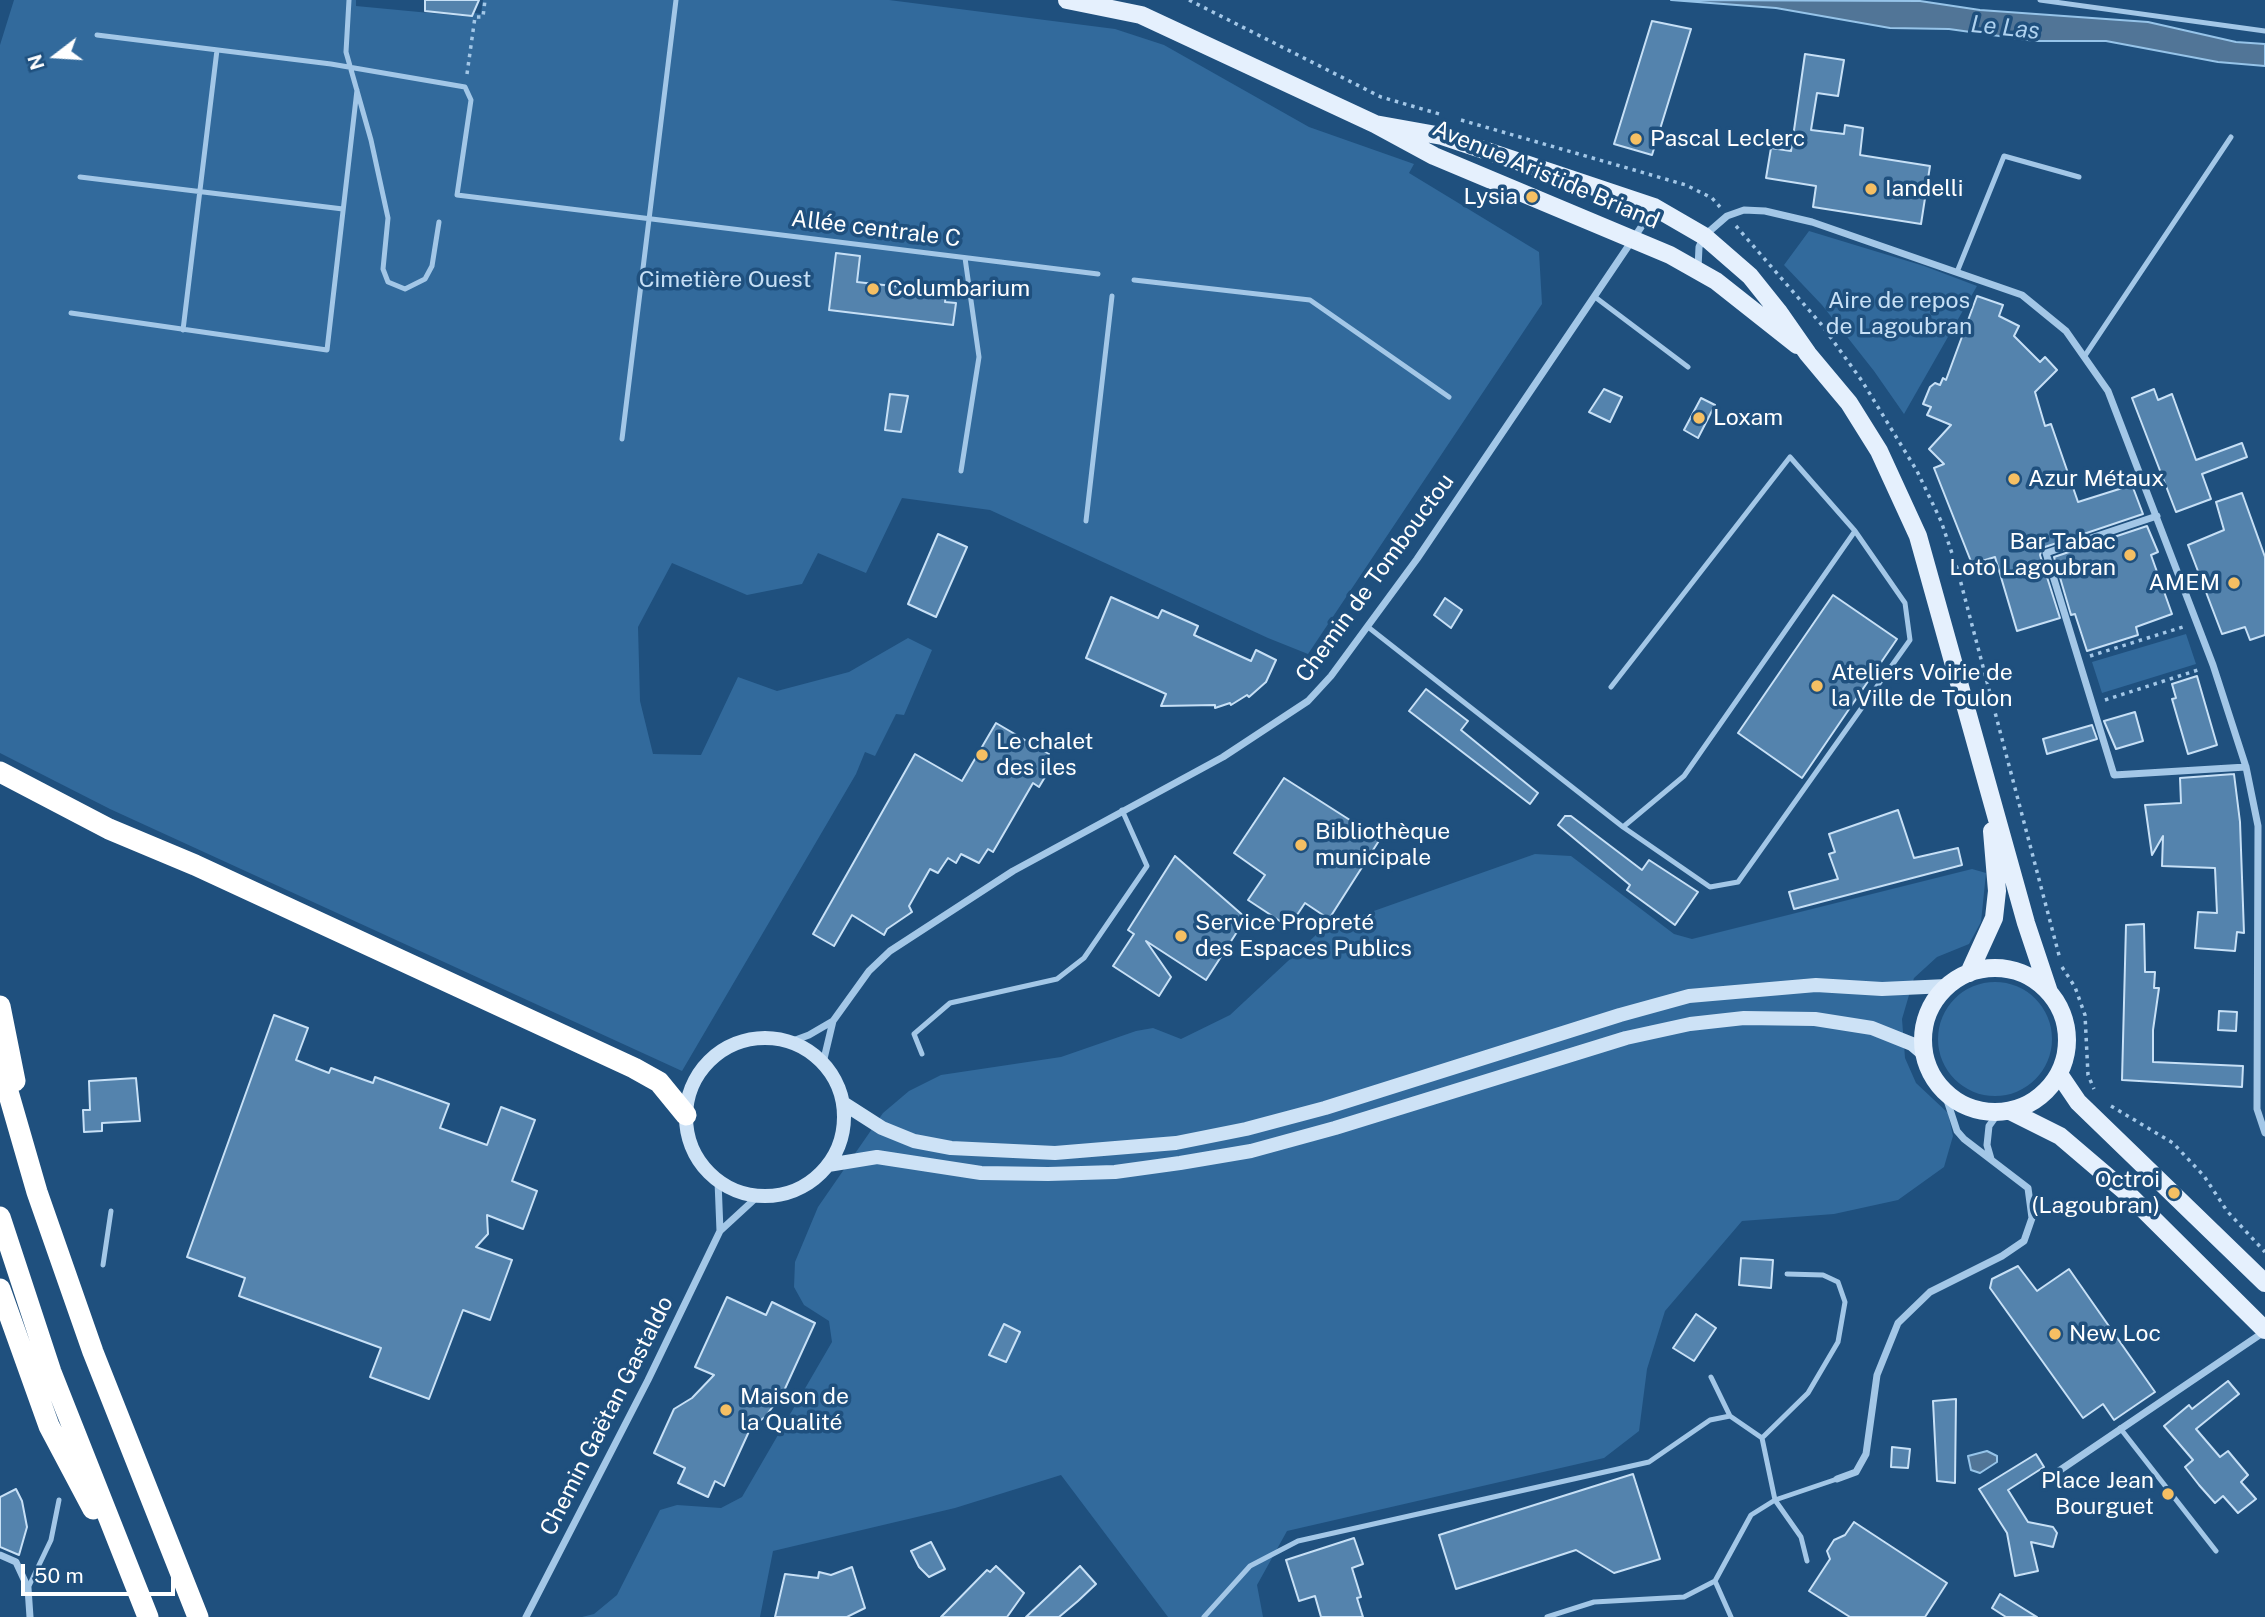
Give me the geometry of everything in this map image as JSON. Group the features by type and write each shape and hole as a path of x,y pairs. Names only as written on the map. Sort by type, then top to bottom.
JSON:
{"highway":[{"path":"0,772 109,829 195,865 634,1068 659,1082 686,1115"},
{"path":"0,1006 37,1192"},
{"path":"0,1064 37,1192 93,1352 198,1617"},
{"path":"0,1217 51,1372 145,1611"},
{"path":"0,1289 49,1426 145,1611"}],"main road":[{"name":"Avenue Aristide Briand","path":"1068,0 1141,15 1375,124 1434,156 1634,240 1698,271 1808,354"},
{"name":"Avenue Aristide Briand","path":"1375,124 1442,136 1654,207 1704,236 1750,276 1808,354"},
{"path":"1808,354 1849,403 1901,493 1931,574 1988,789 2049,992 2061,1010 2067,1031 2066,1053 2059,1074 2046,1091 2030,1104 2005,1112"},
{"path":"1969,972 1994,918 1997,891 1988,789"},
{"path":"2049,992 2028,976 2003,968 1969,972 1947,986 1927,1017 1923,1036 1924,1055 1932,1074 1944,1091 1970,1108 2005,1112 2060,1136 2118,1186 2265,1331"},
{"path":"843,1102 882,1128 914,1141 951,1147 1055,1153 1175,1143 1246,1129 1325,1108 1619,1015 1689,996 1816,985 1882,989 1947,986"},
{"path":"828,1165 877,1157 981,1173 1048,1174 1115,1172 1180,1163 1251,1151 1335,1128 1626,1038 1690,1024 1744,1018 1815,1019 1872,1028 1912,1044 1924,1055"},
{"path":"753,1038 790,1042 808,1050 835,1081 843,1102 844,1125 839,1146 828,1165 814,1179 797,1189 778,1195 758,1196 737,1191 718,1181 704,1168 694,1152 686,1115 695,1079 720,1052 753,1038"},
{"path":"2059,1074 2078,1102 2265,1283"}],"street":[{"name":"Chemin de Tombouctou","path":"822,1063 833,1021 869,971 890,951 1013,871 1122,809 1223,757 1297,709 1331,676 1417,559 1654,207"},
{"path":"1698,271 1699,247 1704,236 1727,216 1744,210 1765,211 1812,222 2022,295 2066,331 2108,391 2198,622 2246,767 2262,825 2257,1109 2265,1133"},
{"path":"2157,516 2046,553 2115,775 2246,767"},
{"name":"Chemin de Tombouctou","path":"790,1042 833,1021"},
{"path":"1838,1479 1856,1472 1866,1454 1877,1375 1898,1323 1930,1292 2001,1256 2024,1241 2032,1217 2028,1188 1957,1130 1944,1091"},
{"path":"1992,1160 1987,1145 1989,1126 2005,1112"},
{"name":"Chemin Gaëtan Gastaldo","path":"718,1181 720,1231"},
{"name":"Chemin Gaëtan Gastaldo","path":"526,1617 648,1380 720,1231 758,1196"},
{"path":"2044,1481 2265,1331"},
{"path":"0,1555 16,1562 28,1588 30,1617"}],"lane":[{"path":"349,0 346,52 388,218 383,269 388,282 405,289 425,279 432,266 439,222"},
{"path":"622,439 676,0"},
{"path":"2040,0 2265,31"},
{"path":"97,35 350,67 465,87"},
{"path":"183,330 216,50"},
{"name":"Allée centrale C","path":"465,87 471,100 457,195 1098,274"},
{"path":"71,313 327,350 356,90"},
{"path":"2084,357 2231,137"},
{"path":"1957,272 2004,156 2079,177"},
{"path":"80,177 343,209"},
{"path":"961,471 979,357 965,258"},
{"path":"1135,280 1310,300 1449,397"},
{"path":"1086,521 1112,296"},
{"path":"1595,297 1688,367"},
{"path":"1367,626 1623,827 1710,887 1738,883 1910,640 1905,603 1855,531 1790,457 1611,687"},
{"path":"1623,827 1684,776 1855,531"},
{"path":"922,1054 914,1034 950,1003 1057,979 1084,958 1147,866 1122,809"},
{"path":"103,1265 111,1210"},
{"path":"1762,1438 1808,1393 1838,1342 1845,1302 1839,1282 1823,1275 1787,1274"},
{"path":"1711,1377 1730,1416 1762,1438 1775,1500 1801,1537 1807,1561"},
{"path":"1204,1617 1250,1566 1298,1541 1649,1461 1710,1420 1730,1416"},
{"path":"2120,1428 2216,1551"},
{"path":"1547,1617 1594,1602 1684,1597 1714,1581 1751,1515 1775,1500 1838,1479"},
{"path":"28,1588 51,1541 59,1500"},
{"path":"1714,1581 1731,1617"}],"path":[{"path":"465,87 475,17 483,17 485,0"},
{"path":"1189,0 1381,97 1686,186 1712,198 1821,324 1861,381 1917,471 1941,521 1957,568 2062,967 2075,987 2085,1015 2088,1075 2099,1095"},
{"path":"2079,660 2198,622"},
{"path":"2093,704 2213,665"},
{"path":"2104,1102 2173,1143 2204,1176 2227,1211 2265,1252"}],"green space":[{"name":"Cimetière Ouest","path":"14,0 356,0 356,6 472,17 474,13 481,14 483,0 889,0 1115,29 1164,45 1309,127 1414,164 1409,173 1539,252 1542,304 1308,654 990,510 902,498 866,573 818,553 802,584 747,595 672,563 638,627 640,701 653,754 701,755 738,677 777,691 849,672 908,638 932,650 904,715 896,714 875,756 865,752 856,774 682,1071 110,809 0,753 0,45"},
{"name":"Aire de repos de Lagoubran","path":"1809,231 1924,266 1977,286 1904,414 1822,305 1784,265"},
{"path":"2186,634 2196,664 2102,693 2092,662"},
{"path":"1535,854 1571,856 1674,934 1692,939 1972,869 1986,873 1981,922 1969,944 1937,957 1914,978 1902,1019 1905,1058 1916,1083 1948,1113 1953,1136 1944,1167 1898,1200 1834,1214 1742,1221 1665,1311 1647,1369 1639,1431 1604,1458 1287,1531 1257,1585 1263,1617 1168,1617 1061,1475 955,1508 773,1551 760,1617 582,1617 594,1614 617,1595 660,1510 677,1505 721,1508 742,1497 832,1342 829,1321 804,1305 794,1287 795,1262 818,1207 883,1113 909,1091 941,1075 1061,1057 1136,1031 1153,1028 1181,1039 1230,1015 1317,934 1337,924"},
{"path":"1995,982 2017,986 2035,999 2048,1017 2052,1039 2048,1061 2035,1079 2017,1092 1995,1096 1973,1092 1955,1079 1942,1061 1938,1039 1942,1017 1955,999 1973,986"}],"water":[{"name":"Le Las","path":"1671,0 1920,1 1980,10 2148,22 2236,42 2265,44 2265,66 2218,62 2106,41 2035,41 1949,29 1890,28 1776,8"},
{"path":"1987,1451 1997,1456 1997,1462 1980,1473 1971,1470 1968,1456"}],"building":[{"path":"425,0 479,0 472,16 425,11"},
{"path":"1652,21 1691,29 1652,155 1614,144"},
{"name":"Iandelli","path":"1805,54 1844,60 1838,96 1817,93 1811,130 1844,134 1845,125 1863,128 1860,155 1930,166 1921,224 1813,207 1816,186 1766,178 1771,148 1791,151"},
{"name":"Columbarium","path":"836,253 860,256 857,282 946,292 945,302 956,303 953,325 829,310"},
{"path":"1977,296 2003,305 1999,316 2019,326 2014,336 2040,362 2045,357 2057,370 2035,392 2045,426 2051,424 2078,502 2132,485 2143,514 2042,548 2040,555 2060,618 2017,631 1995,557 1972,564 1934,468 1944,464 1929,449 1951,425 1927,415 1931,407 1923,404 1930,387 1935,383 1940,385 1943,378 1946,380"},
{"path":"1604,389 1622,397 1610,422 1589,412"},
{"path":"2154,389 2158,400 2172,394 2196,460 2242,443 2247,457 2202,474 2211,499 2176,512 2132,398"},
{"path":"890,394 908,396 901,432 885,430"},
{"name":"Loxam","path":"1701,398 1715,405 1698,438 1684,430"},
{"path":"2242,493 2265,557 2265,635 2250,640 2245,627 2222,634 2188,545 2224,530 2216,502"},
{"path":"2147,526 2158,552 2151,555 2172,614 2136,627 2138,635 2087,651 2075,614 2071,615 2054,557"},
{"path":"938,534 967,547 936,617 908,604"},
{"name":"Ateliers Voirie de la Ville de Toulon","path":"1833,595 1897,639 1802,778 1738,733"},
{"path":"1111,597 1158,618 1162,610 1198,626 1194,635 1251,661 1256,650 1276,660 1266,682 1249,697 1247,695 1231,705 1230,703 1215,708 1215,705 1161,706 1166,694 1086,658"},
{"path":"1445,598 1462,610 1451,628 1434,615"},
{"path":"2197,676 2217,745 2188,754 2172,699 2176,698 2172,684"},
{"path":"1426,689 1468,721 1461,730 1538,793 1530,804 1409,711"},
{"path":"2135,712 2143,741 2116,749 2104,721"},
{"path":"996,723 1049,754 1041,768 1048,772 1039,787 1033,783 993,852 988,849 979,863 961,854 956,863 948,858 938,873 930,869 909,906 912,912 887,929 884,935 852,915 834,946 813,934 915,754 962,781"},
{"path":"2092,725 2097,739 2047,754 2043,739"},
{"path":"2234,774 2240,822 2244,933 2237,932 2235,951 2195,948 2198,912 2217,913 2215,868 2162,866 2163,836 2152,855 2145,805 2181,803 2180,778"},
{"name":"Bibliothèque municipale","path":"1284,778 1364,829 1366,826 1382,836 1329,919 1305,903 1289,927 1248,900 1265,875 1234,853"},
{"path":"1898,810 1914,858 1958,848 1962,865 1794,909 1789,892 1838,879 1829,854 1835,852 1829,834"},
{"path":"1565,816 1571,816 1642,870 1649,860 1698,892 1675,925 1627,890 1630,885 1558,825"},
{"name":"Service Propreté des Espaces Publics","path":"1175,856 1246,918 1206,980 1146,941 1171,977 1159,996 1113,966 1134,934 1128,930"},
{"path":"2144,924 2145,972 2155,972 2154,988 2159,988 2153,1030 2153,1062 2243,1066 2242,1087 2122,1080 2126,925"},
{"path":"2219,1011 2237,1012 2236,1031 2218,1030"},
{"path":"274,1015 308,1028 296,1060 329,1073 331,1068 373,1083 375,1077 449,1104 440,1128 487,1145 501,1107 535,1120 512,1181 537,1191 523,1229 487,1215 488,1234 476,1247 512,1260 490,1320 463,1310 429,1399 370,1377 381,1348 239,1296 245,1278 187,1257"},
{"path":"136,1078 140,1121 102,1123 102,1131 84,1132 83,1110 90,1110 89,1081"},
{"path":"1741,1258 1773,1260 1771,1288 1739,1285"},
{"path":"2018,1266 2037,1291 2069,1269 2155,1392 2114,1420 2103,1404 2083,1418 1990,1288 1992,1279"},
{"name":"Maison de la Qualité","path":"727,1297 766,1315 772,1302 815,1323 783,1393 765,1417 751,1427 724,1486 715,1481 708,1497 678,1483 685,1468 654,1453 674,1409 692,1398 714,1375 695,1367"},
{"path":"1696,1314 1716,1328 1694,1361 1673,1348"},
{"path":"1004,1324 1020,1332 1006,1362 989,1355"},
{"path":"2228,1381 2239,1394 2196,1429 2220,1457 2228,1451 2248,1475 2241,1482 2256,1499 2238,1513 2223,1496 2215,1503 2199,1485 2185,1467 2193,1460 2164,1426 2189,1405 2192,1409"},
{"path":"1956,1399 1955,1483 1937,1481 1933,1401"},
{"path":"1892,1447 1910,1449 1908,1468 1891,1467"},
{"path":"2036,1454 2044,1467 2008,1490 2028,1522 2053,1527 2057,1533 2053,1547 2031,1542 2038,1571 2015,1576 2007,1533 1979,1489"},
{"path":"1633,1474 1660,1559 1614,1573 1576,1550 1456,1589 1439,1535"},
{"path":"16,1489 22,1501 27,1527 19,1555 0,1547 0,1497"},
{"path":"1854,1522 1947,1583 1925,1617 1850,1617 1809,1591 1830,1559 1827,1551 1834,1540 1845,1535"},
{"path":"1354,1538 1363,1564 1352,1568 1361,1597 1357,1598 1363,1617 1321,1617 1315,1596 1299,1601 1286,1560"},
{"path":"931,1542 945,1569 929,1577 919,1567 911,1551"},
{"path":"996,1566 1024,1593 1007,1617 941,1617 987,1570 990,1572"},
{"path":"1080,1566 1096,1584 1078,1601 1059,1617 1026,1617"},
{"path":"852,1567 865,1608 847,1617 775,1617 785,1574 818,1578 819,1572 831,1575"},
{"path":"2000,1594 2037,1617 2006,1617 1992,1608"}],"place":[{"name":"Pascal Leclerc","path":"1636,139"},
{"name":"Iandelli","path":"1871,189"},
{"name":"Lysia","path":"1532,197"},
{"name":"Columbarium","path":"873,289"},
{"name":"Loxam","path":"1699,418"},
{"name":"Azur Métaux","path":"2014,479"},
{"name":"Bar Tabac Loto Lagoubran","path":"2130,555"},
{"name":"AMEM","path":"2234,583"},
{"name":"Ateliers Voirie de la Ville de Toulon","path":"1817,686"},
{"name":"Le chalet des iles","path":"982,755"},
{"name":"Bibliothèque municipale","path":"1301,845"},
{"name":"Service Propreté des Espaces Publics","path":"1181,936"},
{"name":"Octroi (Lagoubran)","path":"2174,1193"},
{"name":"New Loc","path":"2055,1334"},
{"name":"Maison de la Qualité","path":"726,1410"},
{"name":"Place Jean Bourguet","path":"2168,1494"}]}
